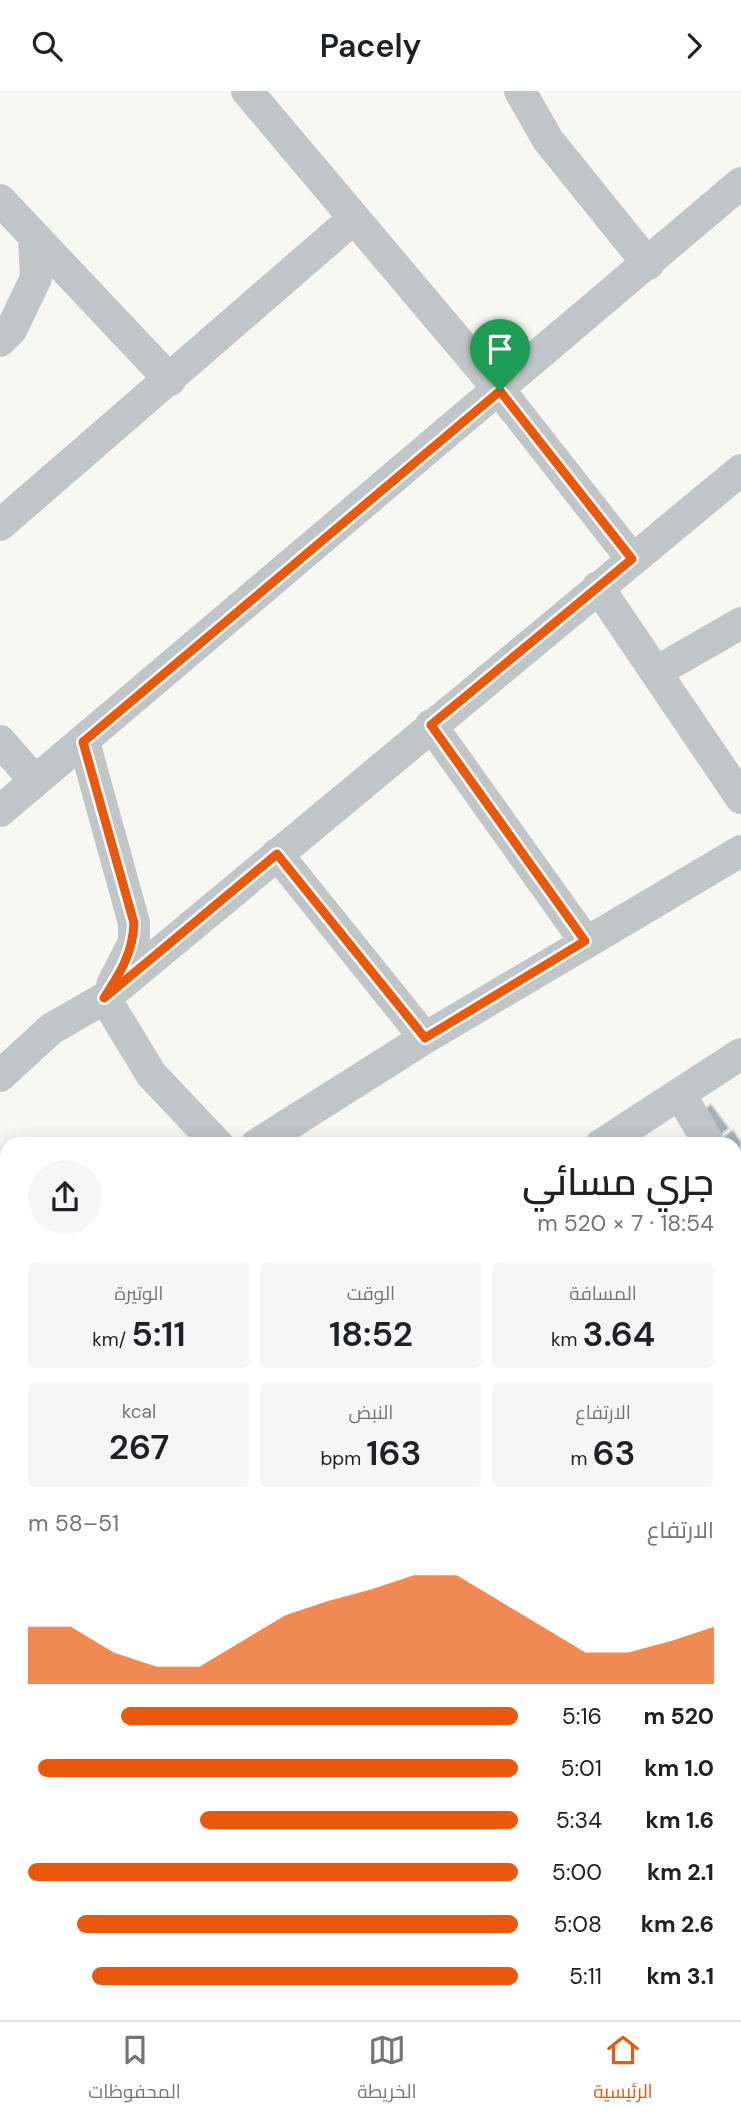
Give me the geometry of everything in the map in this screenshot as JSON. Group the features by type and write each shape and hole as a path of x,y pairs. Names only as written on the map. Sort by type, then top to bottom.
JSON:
{"street":[{"path":"523,93 548,140 648,264"},
{"path":"256,94 353,219 500,391 632,559"},
{"path":"0,811 500,391 741,183"},
{"path":"0,200 170,380"},
{"path":"0,525 353,219"},
{"path":"0,341 11,330 36,278 34,236"},
{"path":"0,1076 51,1029 104,998 741,470"},
{"path":"598,586 741,798"},
{"path":"656,672 741,623"},
{"path":"431,725 585,941"},
{"path":"0,741 35,781"},
{"path":"83,742 134,923 134,942 127,960 104,998"},
{"path":"279,1137 425,1038 741,851"},
{"path":"277,854 425,1038"},
{"path":"104,998 151,1074 210,1137"},
{"path":"613,1137 741,1054"},
{"path":"680,1094 705,1137"}],"building":[{"path":"711,1104 729,1128 714,1137 697,1115"},
{"path":"733,1130 738,1137 723,1137"}],"route":[{"path":"500,391 632,559 431,725 585,941 425,1038 277,854 104,998 127,960 134,942 134,923 83,742 500,391"}]}
